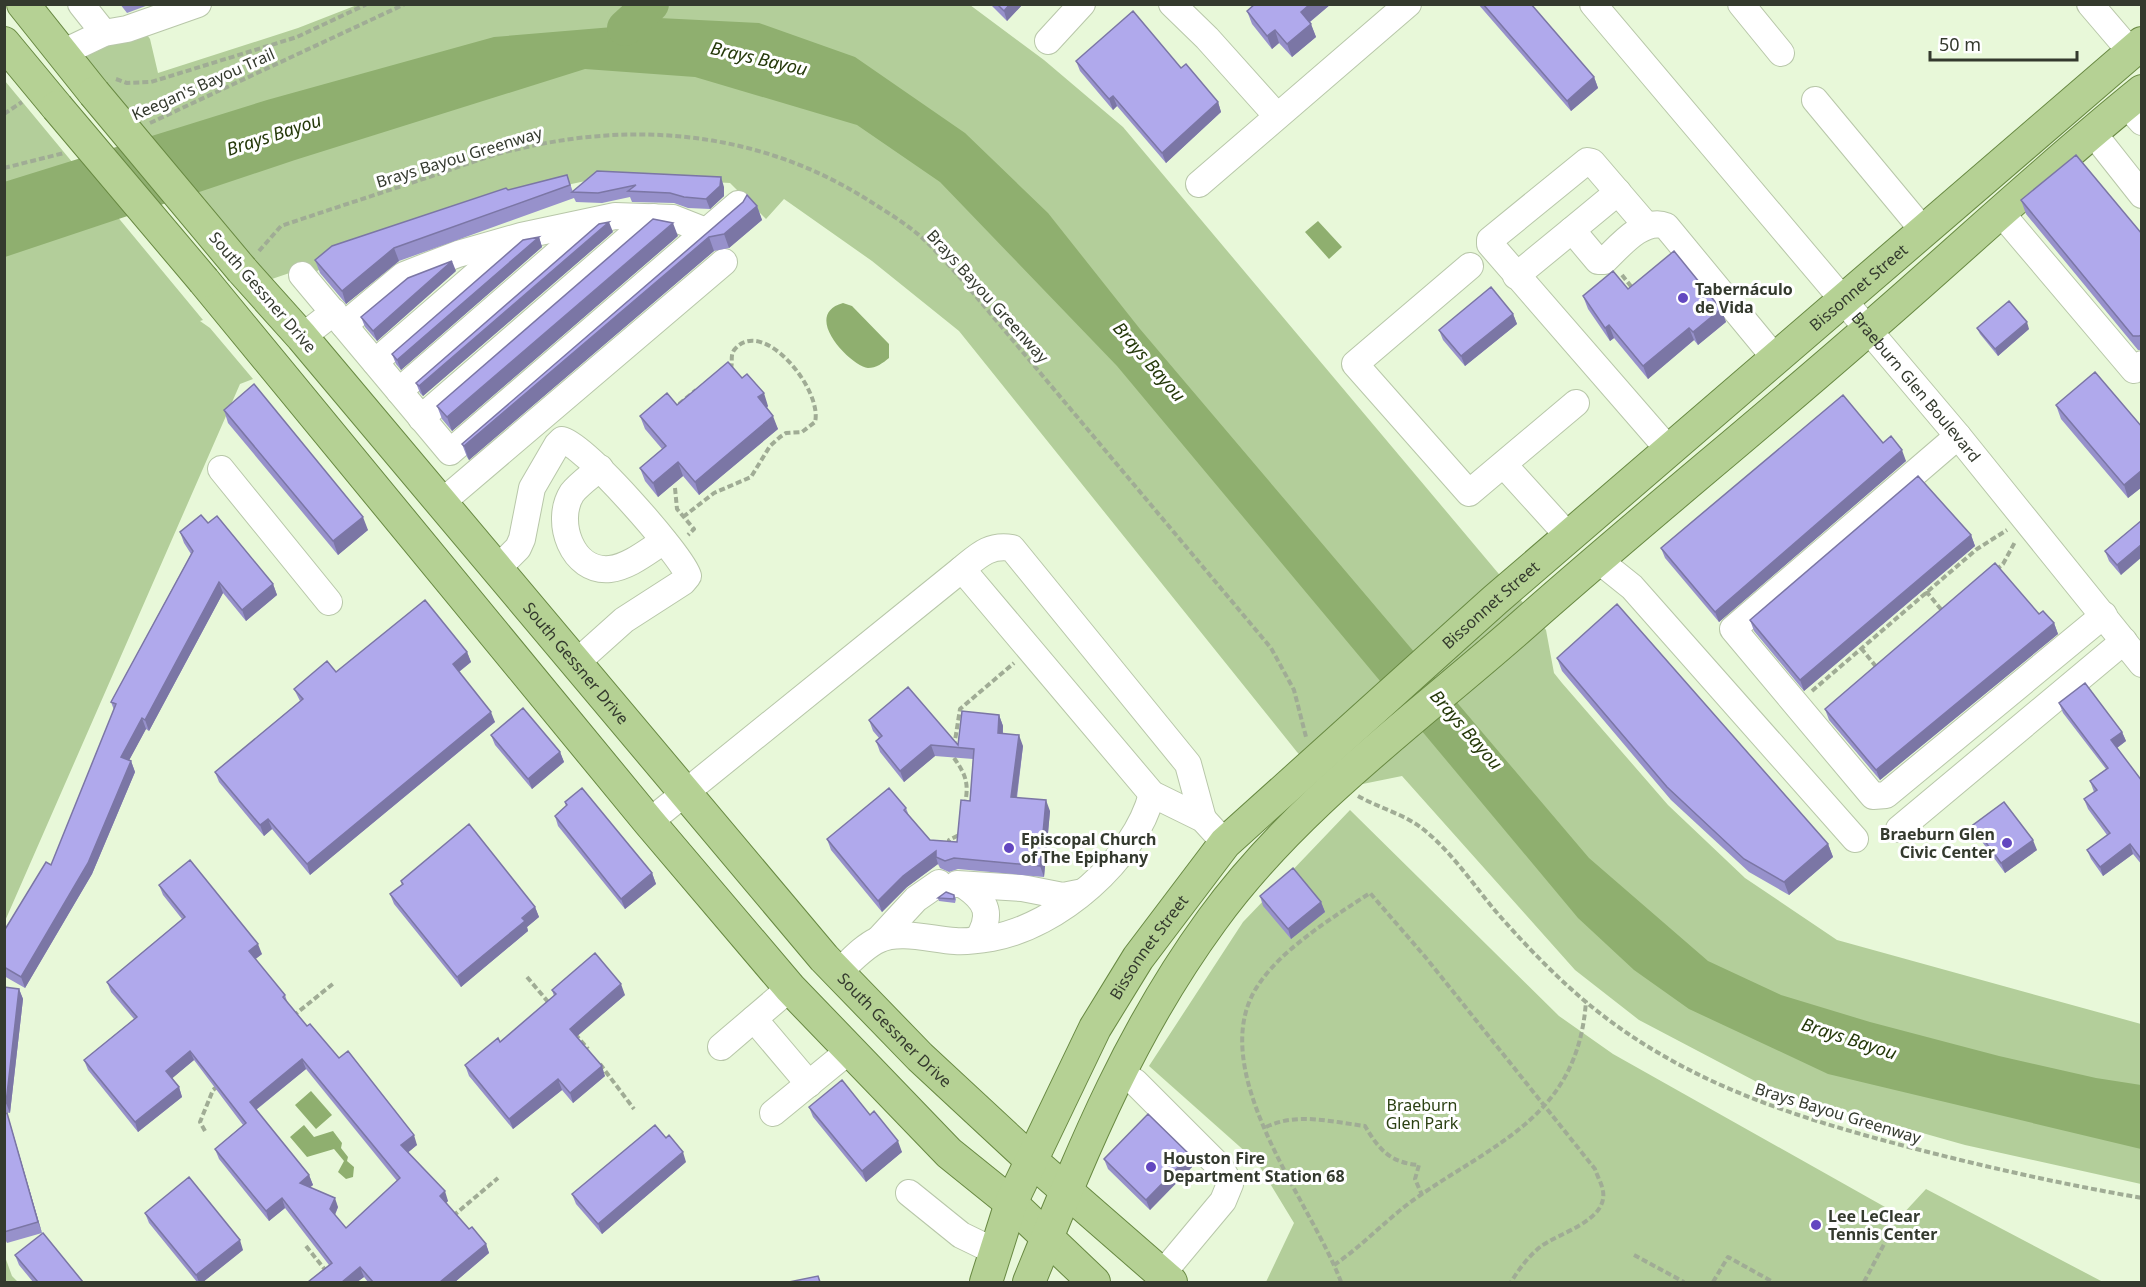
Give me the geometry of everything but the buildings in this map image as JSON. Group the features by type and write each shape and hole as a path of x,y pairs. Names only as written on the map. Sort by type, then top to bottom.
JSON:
{"main road":[{"name":"South Gessner Drive","path":"23,4 62,52 103,85 249,262 302,337 831,965 920,1057 1031,1160 1166,1278"},
{"path":"4,43 45,101 204,280 649,822 790,988 949,1153 1011,1203 1094,1282"},
{"name":"Bissonnet Street","path":"986,1282 1011,1203 1095,1028 1138,958 1225,843 1318,746 1572,535 2136,47"},
{"path":"1029,1282 1117,1074 1170,979 1214,916 1274,846 1349,783 1597,559 1869,329 2083,142 2136,106"},
{"path":"2050,121 2083,142"},
{"path":"410,532 441,503"},
{"path":"1572,535 1597,559"},
{"path":"1183,896 1214,916"},
{"path":"790,988 831,965"}],"street":[{"path":"81,4 104,33"},
{"path":"62,52 104,33 127,29 198,4"},
{"path":"1048,41 1082,4"},
{"path":"1172,4 1207,38 1277,116"},
{"path":"1199,184 1408,4"},
{"name":"Braeburn Glen Boulevard","path":"1593,4 1842,301 1869,329 2142,664"},
{"path":"1741,4 1782,53"},
{"path":"2090,4 2136,47"},
{"path":"1815,100 1923,230"},
{"path":"2083,142 2142,195"},
{"path":"1646,225 1592,162 1587,162 1490,240 1490,244 1669,450"},
{"path":"1516,276 1617,192"},
{"path":"302,275 450,452 738,204"},
{"path":"2001,213 2134,370 2142,364"},
{"path":"302,337 339,319 404,275 458,254 521,236 615,216 673,219 706,231"},
{"path":"421,417 653,217"},
{"path":"399,391 597,219"},
{"path":"1572,230 1598,261 1604,261 1646,225 1658,223 1666,226 1776,358"},
{"path":"375,362 521,236"},
{"path":"441,503 724,261"},
{"path":"1470,266 1354,364 1469,493 1576,403"},
{"path":"1958,436 1733,629 1873,796 1886,795 2104,615"},
{"path":"496,569 522,539 532,488 557,445 562,440 572,442 600,468 687,570 686,579 624,620 576,663"},
{"path":"1504,465 1562,530 1572,535"},
{"path":"600,468 572,493 566,512 566,533 569,544 586,563 598,569 611,569 624,565 664,541"},
{"path":"221,469 329,602"},
{"path":"649,822 986,550 1000,546 1012,548 1188,764 1203,819"},
{"path":"1597,559 1632,586 1855,838"},
{"path":"962,569 1152,794 1203,819 1225,843"},
{"path":"1899,829 2124,641"},
{"path":"879,939 900,936 958,942 993,938 1036,923 1108,871 1148,812 1152,794"},
{"path":"831,965 879,939 916,899 954,884 1022,888 1063,896 1083,891"},
{"path":"954,884 982,901 987,922 978,939"},
{"path":"721,1047 790,988"},
{"path":"754,1019 809,1084"},
{"path":"773,1113 850,1050"},
{"path":"1117,1074 1135,1082 1221,1167 1230,1184 1222,1201 1166,1278"},
{"path":"909,1193 961,1235 996,1252"}],"path":[{"name":"Keegan's Bayou Trail","path":"103,85 151,82 297,37 367,4"},
{"name":"Keegan's Bayou Trail","path":"147,124 405,4"},
{"path":"4,114 45,101"},
{"name":"Brays Bayou Greenway","path":"249,262 281,226 517,149 561,140 600,135 711,140 743,145 775,154 825,175 888,213 919,236 964,282 1271,648 1294,690 1318,746"},
{"path":"4,168 75,149"},
{"path":"1608,258 1640,296"},
{"path":"683,517 714,493 751,477 770,446 780,437 786,433 802,432 815,422 816,409 808,386 789,361 760,341 747,341 736,347 731,358 732,368 725,374"},
{"path":"677,408 688,394 704,388"},
{"path":"1987,577 2003,564 2026,520"},
{"path":"1796,704 1983,544 2026,520"},
{"path":"1926,591 1944,614"},
{"path":"1936,621 1953,606"},
{"path":"1861,648 1878,669"},
{"path":"954,748 960,709 1030,650"},
{"path":"1870,676 1887,662"},
{"path":"954,758 965,774 968,785 963,815"},
{"name":"Brays Bayou Greenway","path":"1349,783 1423,829 1441,846 1499,915 1586,1001 1673,1062 1740,1095 1794,1115 1936,1154 2075,1186 2142,1198"},
{"path":"949,852 950,840 959,835 961,825"},
{"path":"1341,1282 1289,1178 1252,1094 1245,1067 1241,1029 1248,1004 1262,979 1292,950 1370,892 1595,1169 1603,1192 1600,1208 1588,1220 1541,1246 1523,1263 1510,1282"},
{"path":"527,977 550,1004"},
{"path":"289,1020 334,983"},
{"path":"1334,1264 1422,1195 1524,1127 1544,1105 1572,1063 1582,1034 1586,1001"},
{"path":"573,1032 634,1109"},
{"path":"205,1131 200,1122 213,1090 219,1082"},
{"path":"1266,1127 1289,1119 1365,1126 1379,1148 1390,1158 1402,1164 1419,1165 1415,1179 1422,1195"},
{"path":"444,1224 498,1178"},
{"path":"1864,1282 1890,1233"},
{"path":"306,1246 327,1272 332,1268"},
{"path":"1634,1255 1684,1282"},
{"path":"1713,1282 1728,1257 1773,1282"}],"green space":[{"path":"357,5 970,5 1044,60 1123,127 1546,630 1554,673 1562,683 1668,805 1745,878 1837,940 2141,1024 2141,1184 1965,1145 1774,1091 1639,1020 1575,970 1402,776 1333,790 1297,752 959,331 872,261 784,199 766,219 730,183 609,176 515,196 336,257 316,272 310,266 269,280 89,65 86,57 92,51 145,32 150,39 158,73 298,28"},
{"path":"5,81 203,320 200,321 210,328 253,379 240,384 5,921"},
{"name":"Braeburn Glen Park","path":"1350,810 1559,1016 1613,1054 1901,1216 1926,1189 2103,1282 1266,1282 1294,1223 1257,1162 1149,1066 1243,922"},
{"path":"4,1254 12,1276 18,1282 5,1282"}],"water":[{"name":"Brays Bayou","path":"659,18 759,23 855,57 965,133 1048,213 1140,329 1589,858 1708,961 1781,995 1870,1022 1999,1056 2096,1078 2141,1085 2141,1149 1828,1074 1689,1009 1634,970 1578,918 1117,366 940,182 857,125 695,77 585,69 295,160 5,257 4,182 267,100 494,37 637,25"},
{"path":"1318,221 1342,247 1329,259 1305,232"},
{"path":"843,303 852,306 889,344 889,358 877,366 868,368 851,359 833,340 828,329 827,318 831,309"},
{"path":"311,1091 332,1115 316,1129 295,1105"},
{"path":"304,1125 314,1137 333,1131 342,1143 341,1148 348,1157 347,1161 354,1167 353,1177 346,1179 338,1172 344,1161 334,1149 307,1157 290,1137"}],"waterway":[{"path":"625,28 651,4"}],"place":[{"name":"Tabernáculo de Vida","path":"1683,298"},
{"name":"Braeburn Glen Civic Center","path":"2007,843"},
{"name":"Episcopal Church of The Epiphany","path":"1009,848"},
{"name":"Houston Fire Department Station 68","path":"1151,1167"},
{"name":"Lee LeClear Tennis Center","path":"1816,1225"}]}
